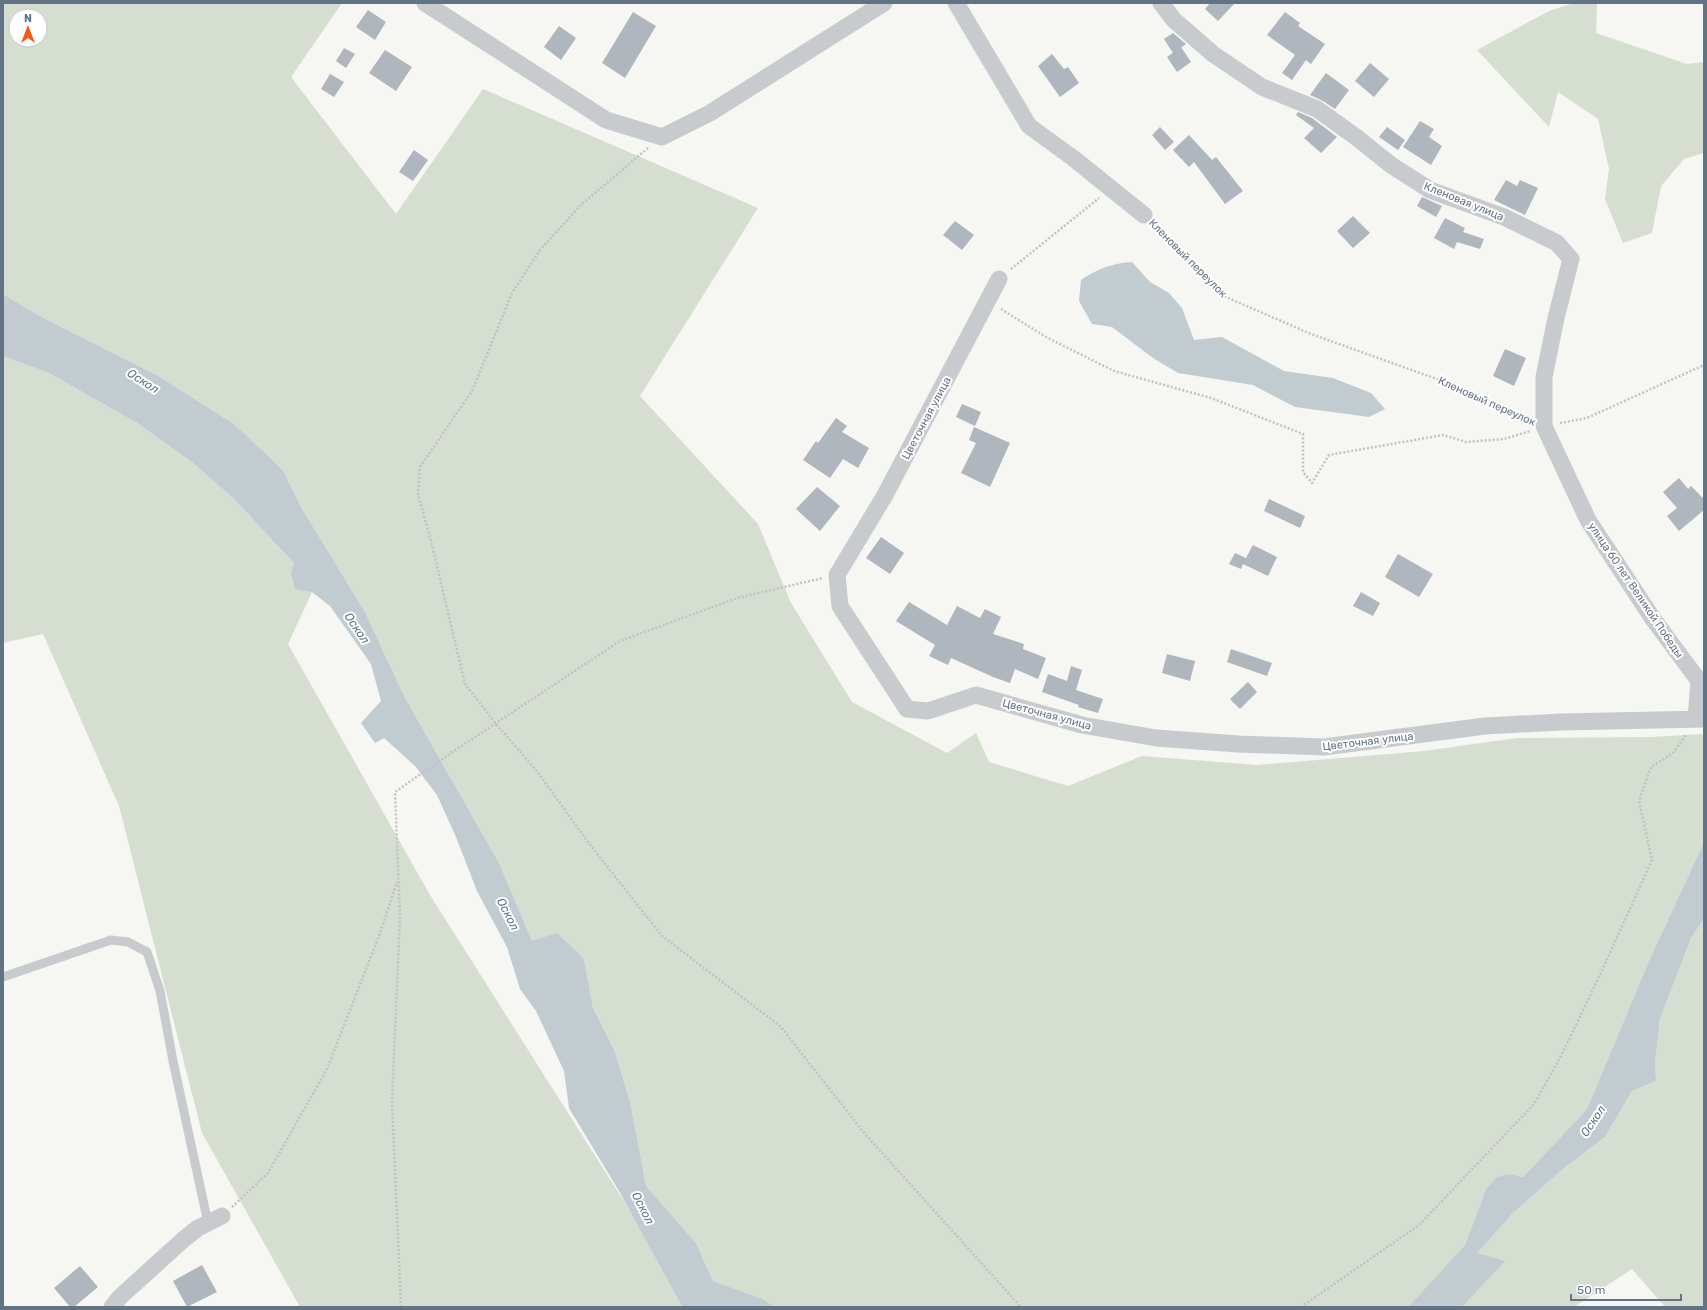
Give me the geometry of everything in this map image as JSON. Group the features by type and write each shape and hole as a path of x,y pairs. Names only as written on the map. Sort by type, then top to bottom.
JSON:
{"street":[{"path":"425,3 606,120 662,136 710,113 884,3"},
{"name":"Кленовый переулок","path":"956,3 1029,126 1112,188 1144,215"},
{"name":"Кленовая улица","path":"1161,3 1174,20 1213,54 1262,87 1317,109 1356,136 1391,165 1430,190 1504,217 1557,243 1571,259 1566,284 1556,318 1544,377 1544,426"},
{"name":"Цветочная улица","path":"999,279 986,301 885,495 837,575 840,606 907,709 928,711 976,695 1082,726 1156,738 1238,744 1324,747 1484,726 1561,722 1700,719"},
{"name":"улица 60 лет Великой Победы","path":"1544,426 1588,520 1653,619 1702,682"},
{"path":"1700,719 1702,682"},
{"path":"112,1307 120,1297 161,1258 198,1228 215,1220"}],"lane":[{"path":"3,977 111,940 128,942 147,952 160,991 173,1061 215,1220"}],"path":[{"path":"662,136 581,205 540,250 512,293 472,391 420,467 418,494 432,545 465,684 496,724 536,770 590,846 662,936 780,1026 865,1134 1021,1307"},
{"path":"999,279 1112,188"},
{"name":"Кленовый переулок","path":"1144,215 1226,298 1311,334 1462,388 1544,426"},
{"path":"986,301 1046,337 1114,370 1211,398 1303,434 1303,472 1312,483 1329,455 1443,435 1466,442 1504,439 1544,426 1588,418 1704,365"},
{"path":"400,1307 392,1102 400,916 395,792 620,641 738,598 837,575"},
{"path":"1301,1307 1419,1225 1534,1104 1560,1058 1600,975 1652,860 1639,801 1651,768 1673,753 1700,719"},
{"path":"215,1220 268,1173 327,1069 379,936 398,879"}],"shaded area":[{"path":"3,3 342,3 291,77 396,214 483,89 758,208 640,396 758,524 791,603 852,702 947,753 976,733 989,762 1068,786 1142,756 1257,765 1424,751 1517,738 1651,737 1704,734 1704,842 1649,961 1587,1109 1523,1177 1510,1174 1486,1189 1465,1245 1408,1307 775,1307 763,1299 713,1281 696,1243 646,1186 631,1106 615,1052 593,1008 584,959 532,941 499,863 404,696 365,612 301,507 283,470 234,424 160,377 38,315 3,294"},
{"path":"1574,3 1597,3 1596,33 1687,64 1704,62 1704,153 1684,159 1661,186 1652,233 1623,243 1605,199 1609,169 1598,119 1558,92 1549,127 1477,50 1549,11"},
{"path":"3,356 49,373 137,423 193,463 233,498 294,563 312,592 288,644 430,895 691,1307 300,1307 202,1133 119,806 43,634 3,643"},
{"path":"1704,919 1704,1307 1665,1307 1632,1269 1574,1307 1462,1307 1504,1261 1476,1253 1513,1213 1563,1169 1605,1137 1632,1091 1656,1081 1655,1064 1660,1019 1691,938"}],"water":[{"path":"1132,262 1150,282 1169,293 1182,308 1194,340 1222,337 1284,371 1333,378 1371,393 1385,409 1369,417 1295,407 1253,385 1178,373 1153,358 1112,327 1092,324 1079,301 1081,280 1105,267"},
{"name":"Оскол","path":"3,294 38,315 160,377 234,424 283,470 301,507 365,612 404,696 499,863 532,941 557,933 584,959 593,1008 615,1052 631,1106 646,1186 696,1243 713,1281 763,1299 775,1307 682,1306 619,1191 569,1108 564,1071 536,1011 520,989 507,947 477,891 456,837 437,795 415,766 384,738 375,743 361,723 381,701 371,664 330,606 312,592 295,589 291,573 294,563 233,498 193,463 137,423 49,373 3,356"},
{"name":"Оскол","path":"1704,842 1704,919 1691,938 1660,1019 1655,1064 1656,1081 1632,1091 1605,1137 1563,1169 1513,1213 1477,1253 1505,1261 1462,1307 1408,1307 1465,1245 1486,1189 1497,1177 1510,1174 1523,1177 1587,1109 1649,961"}],"building":[{"path":"1210,3 1235,3 1218,21 1205,9"},
{"path":"368,10 386,22 375,40 356,27"},
{"path":"633,12 656,26 625,78 602,63"},
{"path":"1285,12 1300,23 1298,26 1325,44 1311,64 1306,60 1292,80 1282,73 1295,55 1267,35"},
{"path":"559,26 576,38 561,60 544,47"},
{"path":"1173,33 1186,44 1173,53 1164,39"},
{"path":"1181,47 1191,62 1177,72 1167,57"},
{"path":"344,48 355,54 346,68 336,61"},
{"path":"385,50 412,67 396,91 369,73"},
{"path":"1052,54 1064,69 1068,67 1079,83 1060,97 1038,66"},
{"path":"1370,63 1389,79 1374,97 1355,81"},
{"path":"1326,73 1349,90 1335,109 1310,95"},
{"path":"330,74 344,82 334,97 321,89"},
{"path":"1298,112 1312,118 1337,137 1321,153 1304,138 1314,128 1296,115"},
{"path":"1420,121 1434,129 1429,137 1442,146 1431,165 1403,147"},
{"path":"1160,127 1174,142 1165,150 1152,135"},
{"path":"1387,127 1405,140 1398,150 1379,137"},
{"path":"1189,135 1212,160 1216,157 1243,191 1225,204 1194,162 1189,167 1173,150"},
{"path":"414,150 428,160 413,181 399,172"},
{"path":"1506,180 1517,186 1520,180 1538,188 1525,215 1494,200"},
{"path":"1422,197 1442,206 1436,217 1417,206"},
{"path":"1353,216 1370,233 1353,248 1337,231"},
{"path":"1445,218 1465,228 1463,232 1484,239 1480,249 1457,242 1454,249 1434,238"},
{"path":"955,221 974,235 962,250 943,235"},
{"path":"1505,349 1526,358 1514,386 1493,376"},
{"path":"962,404 981,412 975,426 956,417"},
{"path":"836,418 847,426 842,432 869,448 858,468 843,459 830,478 803,460 816,441 818,443"},
{"path":"974,427 1010,443 990,487 961,473 976,443 969,440"},
{"path":"1679,478 1688,489 1691,486 1704,499 1704,510 1679,531 1667,516 1677,508 1663,492"},
{"path":"817,487 840,506 820,531 796,509"},
{"path":"1269,499 1305,516 1300,528 1264,511"},
{"path":"881,537 904,553 890,574 866,558"},
{"path":"1253,545 1277,557 1268,576 1243,564 1241,569 1229,564 1235,553 1246,558"},
{"path":"1398,554 1433,574 1419,597 1385,577"},
{"path":"1361,592 1380,603 1373,616 1353,606"},
{"path":"909,602 947,625 957,606 980,618 985,609 1001,617 993,634 1024,644 1023,649 1046,658 1038,679 1015,669 1010,683 951,658 948,665 929,656 935,645 896,621"},
{"path":"1231,649 1272,663 1267,676 1227,662"},
{"path":"1167,654 1195,661 1190,681 1162,673"},
{"path":"1071,666 1082,670 1076,690 1103,699 1098,713 1078,707 1079,705 1042,692 1048,674 1067,681"},
{"path":"1248,682 1257,692 1240,709 1230,699"},
{"path":"202,1265 217,1292 187,1307 173,1281"},
{"path":"80,1266 98,1287 74,1307 70,1307 54,1288"}]}
